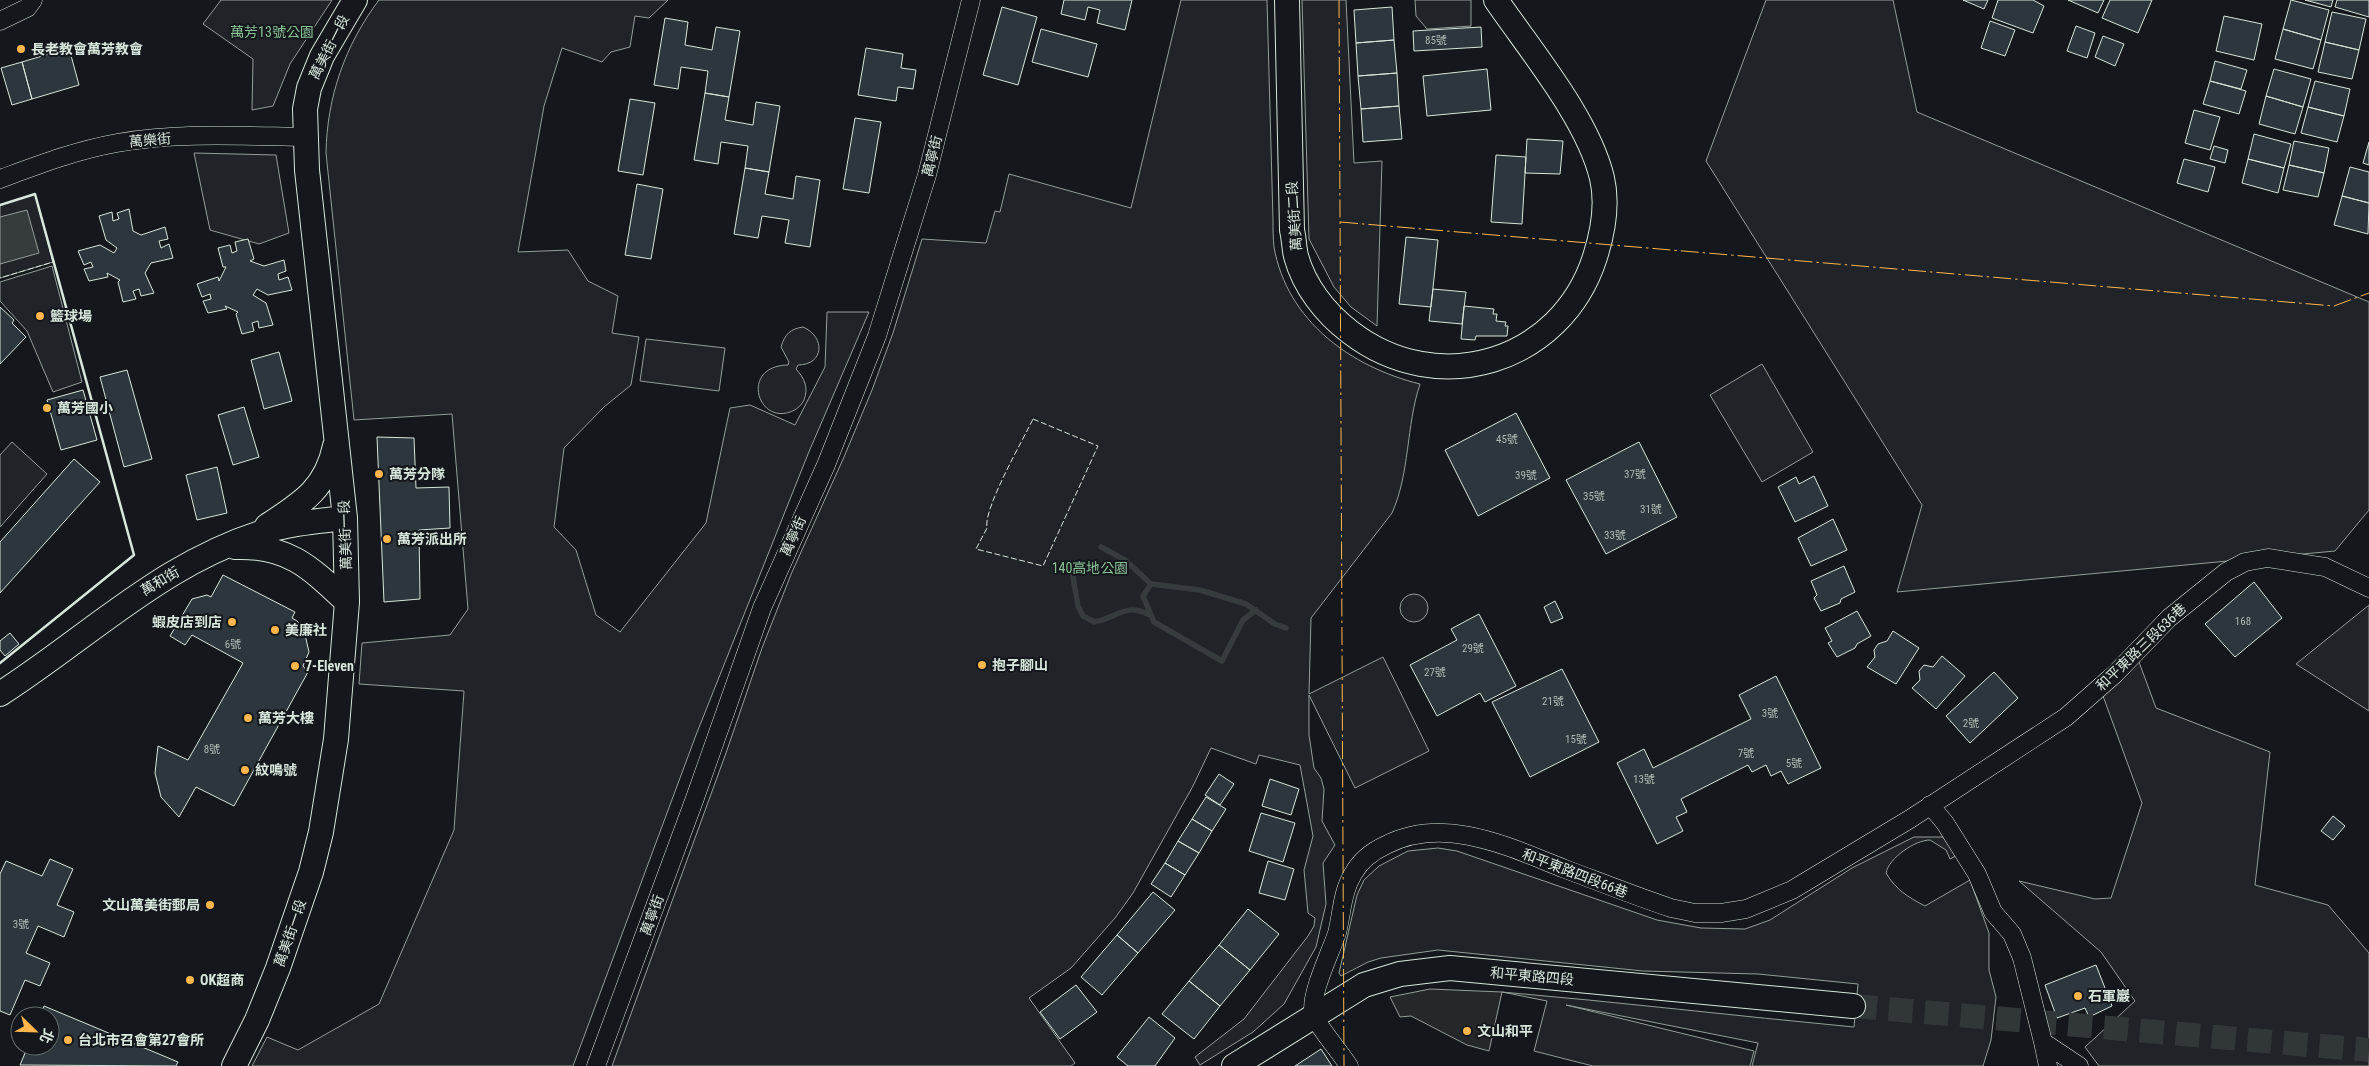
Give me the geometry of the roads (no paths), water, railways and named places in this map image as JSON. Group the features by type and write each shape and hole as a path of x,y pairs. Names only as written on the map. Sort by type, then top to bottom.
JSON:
{"street":[{"path":"0,21 27,8 33,0"},
{"name":"萬美街一段","path":"234,1066 257,1020 278,968 308,880 321,832 337,730 347,602 345,518 305,137 305,109 309,88 322,56 355,0"},
{"name":"萬寧街","path":"596,1066 696,798 762,608 826,465 878,336 928,175 971,0"},
{"name":"萬美街二段","path":"1287,0 1292,230 1296,255 1306,281 1320,303 1338,323 1358,338 1382,352 1406,361 1434,367 1459,366 1484,361 1531,343 1550,329 1573,303 1585,281 1602,227 1605,203 1596,156 1557,88 1496,0"},
{"name":"萬樂街","path":"0,179 74,153 117,143 160,137 305,137"},
{"path":"252,536 300,504 318,487 332,459 337,434"},
{"name":"萬和街","path":"0,694 130,599 189,564 252,536 277,528 345,518"},
{"path":"223,548 255,547 278,551 294,557 321,577 347,602"},
{"name":"和平東路三段636巷","path":"1930,805 2066,717 2114,674 2169,618 2226,572 2245,562 2268,558 2325,567 2369,588"},
{"path":"1930,805 1945,823 1977,874 1993,912 2012,934 2022,958 2048,1066"},
{"name":"和平東路四段66巷","path":"1314,1016 1316,991 1334,941 1348,884 1362,862 1377,849 1394,841 1427,833 1465,835 1513,849 1671,908 1696,913 1721,913 1746,909 1792,890 1930,805"},
{"name":"和平東路四段","path":"1234,1066 1364,985 1400,974 1450,968 1853,1006"},
{"path":"1314,1016 1349,1066"},
{"path":"2043,1042 2078,1066"}],"waterway":[{"path":"1101,547 1125,560 1151,584"},
{"path":"1071,565 1078,606 1083,616 1094,622 1127,610 1141,611 1150,615"},
{"path":"1256,610 1243,620 1222,661 1154,622 1143,596 1151,584 1200,590 1246,604 1275,624 1286,628"}],"tunnel":[{"path":"1853,1006 2369,1050"}],"place":[{"name":"長老教會萬芳教會","path":"21,49"},
{"name":"籃球場","path":"40,316"},
{"name":"萬芳國小","path":"47,408"},
{"name":"萬芳分隊","path":"379,474"},
{"name":"萬芳派出所","path":"387,539"},
{"name":"蝦皮店到店","path":"232,622"},
{"name":"美廉社","path":"275,630"},
{"name":"抱子腳山","path":"982,665"},
{"name":"7-Eleven","path":"295,666"},
{"name":"萬芳大樓","path":"248,718"},
{"name":"紋鳴號","path":"245,770"},
{"name":"文山萬美街郵局","path":"210,905"},
{"name":"OK超商","path":"190,980"},
{"name":"石軍巖","path":"2078,996"},
{"name":"文山和平","path":"1467,1031"},
{"name":"台北市召會第27會所","path":"68,1040"}],"park label":[{"name":"萬芳13號公園","path":"272,32"},
{"name":"140高地公園","path":"1090,568"}]}
